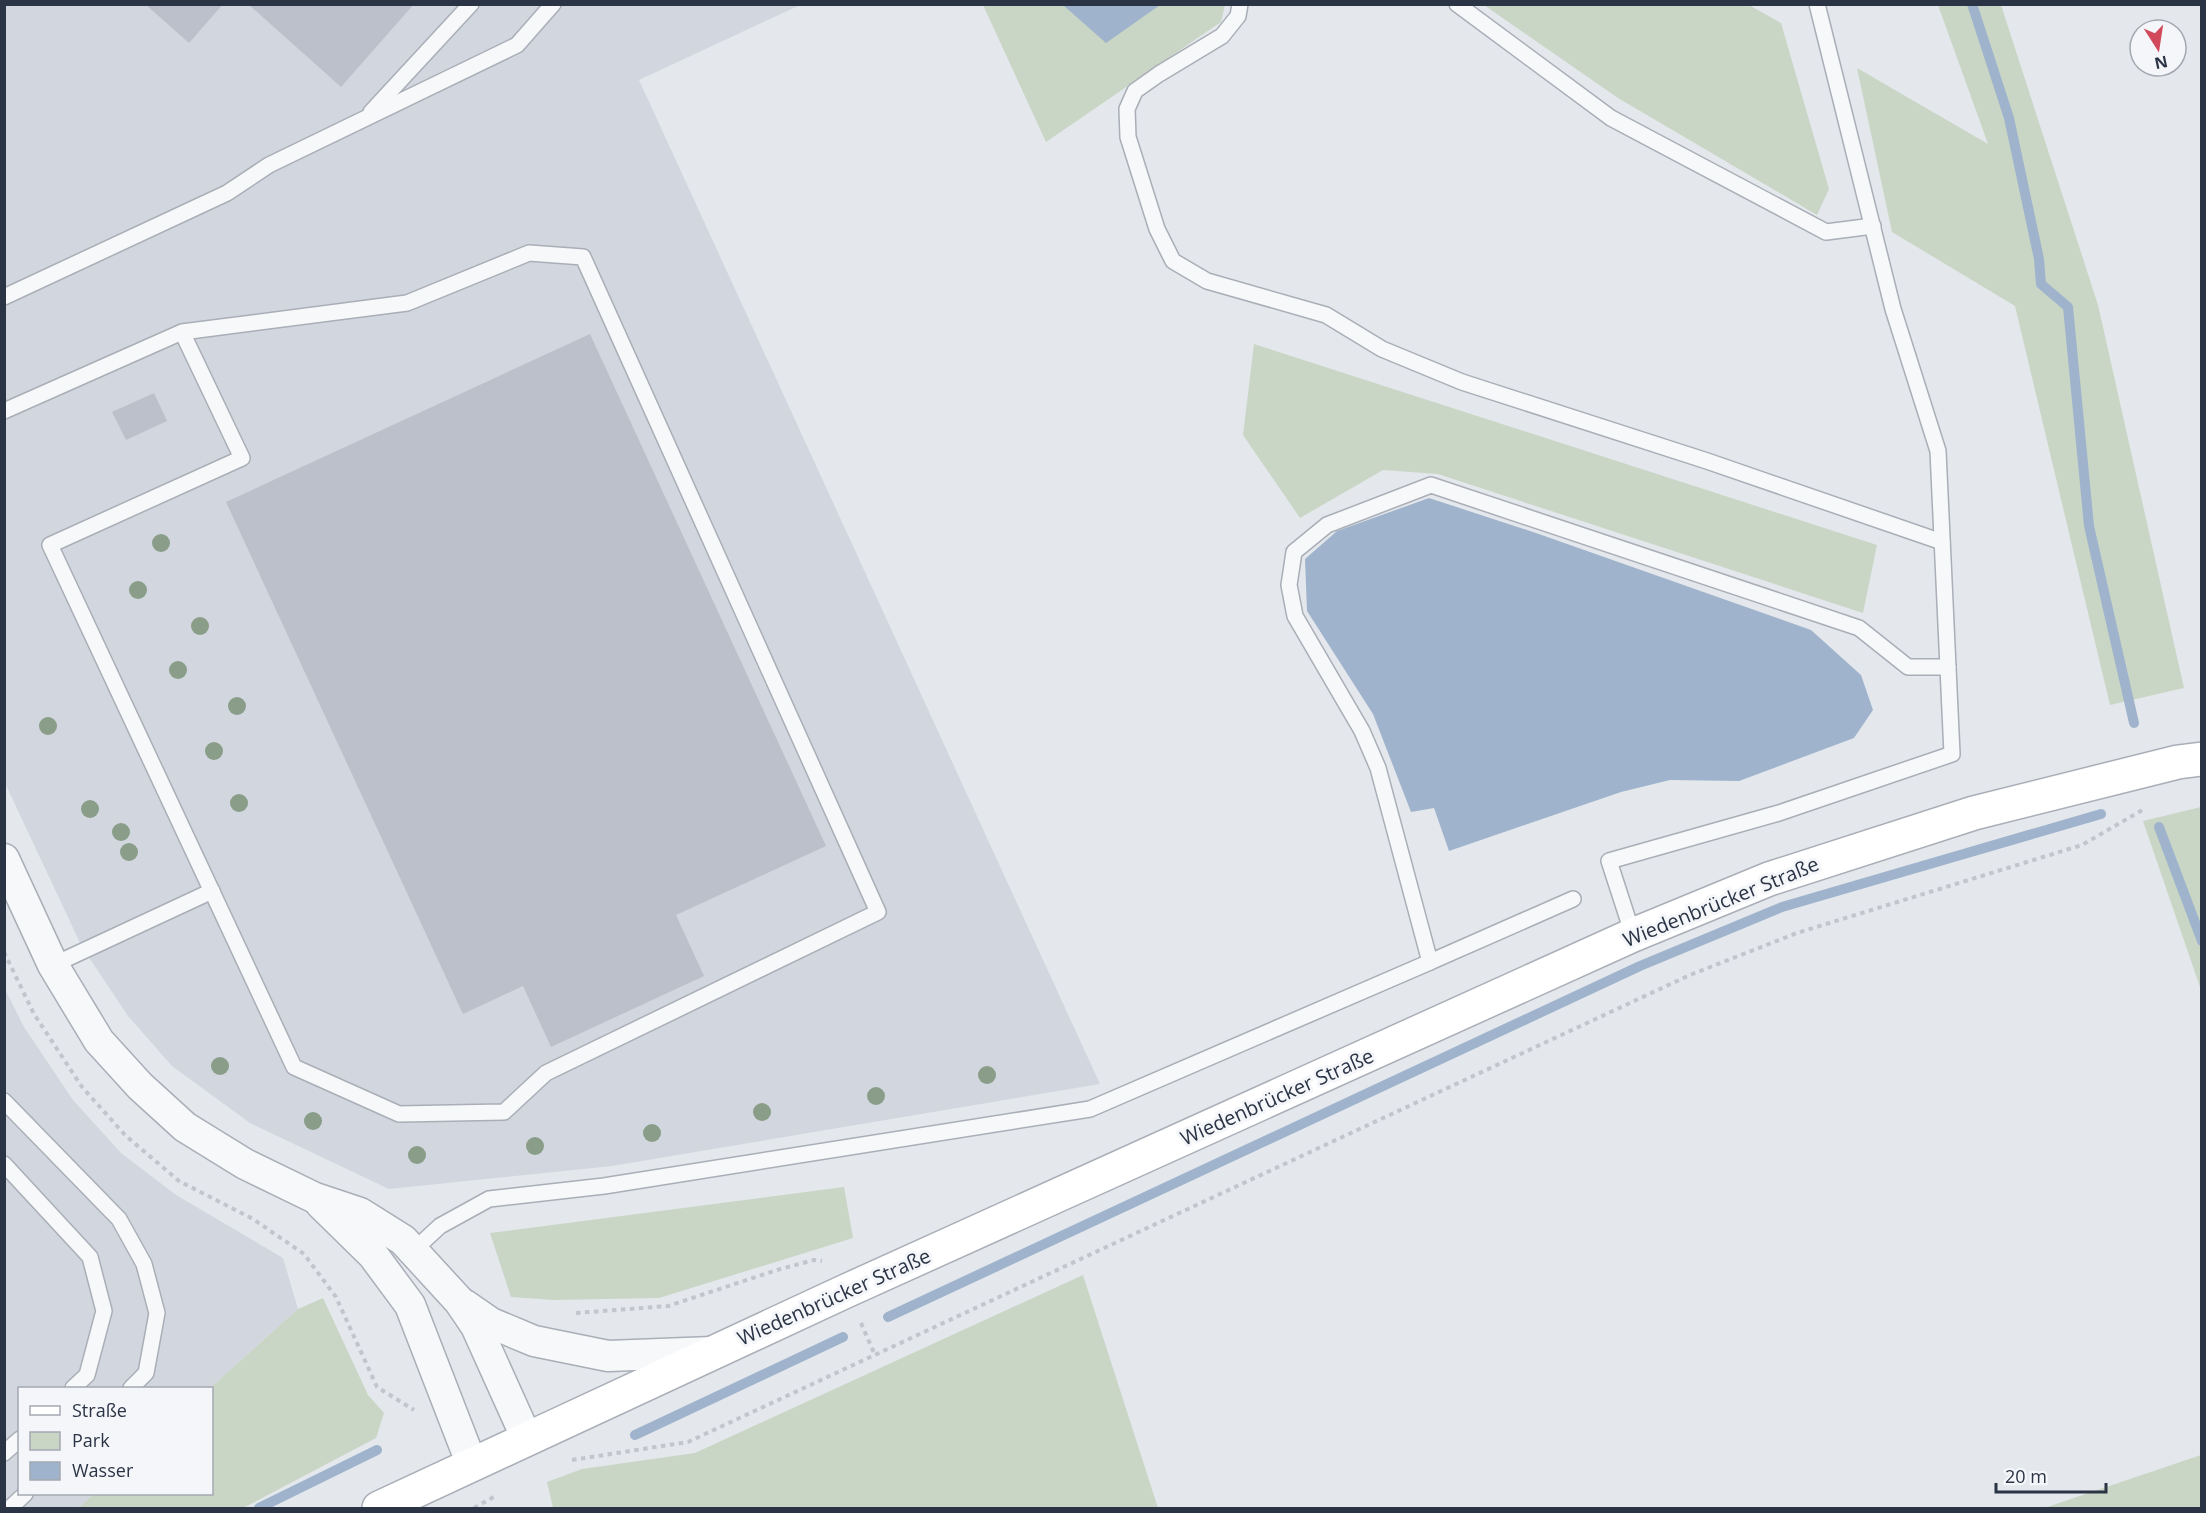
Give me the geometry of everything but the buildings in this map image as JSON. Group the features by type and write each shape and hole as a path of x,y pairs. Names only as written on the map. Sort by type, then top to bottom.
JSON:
{"street":[{"name":"Wiedenbrücker Straße","path":"379,1509 846,1291 1633,935 1768,879 1974,813 2178,762 2202,759"},
{"path":"4,860 53,965 99,1041 140,1086 185,1127 245,1164 315,1198 360,1214 403,1240 459,1301 477,1326 527,1439"},
{"path":"315,1198 373,1255 410,1305 472,1465"},
{"path":"459,1301 491,1323 534,1341 608,1356 712,1352"}],"lane":[{"path":"365,119 471,4"},
{"path":"4,297 227,193 269,165 517,45 553,4"},
{"path":"1240,4 1238,16 1222,36 1158,74 1135,91 1127,109 1128,137 1157,229 1173,261 1207,281 1326,315 1382,349 1462,382 1707,461 1942,542"},
{"path":"1457,4 1611,118 1826,232 1872,226"},
{"path":"1633,935 1609,861 1779,813 1952,754 1938,451 1893,309 1817,4"},
{"path":"4,411 182,332 407,303 529,253 583,257 878,912 546,1073 504,1112 399,1114 294,1067 50,545 242,458 182,332"},
{"path":"1430,962 1378,768 1362,731 1295,616 1290,585 1294,552 1327,525 1431,485 1859,628 1908,667 1948,667"},
{"path":"53,965 212,891"},
{"path":"413,1251 440,1226 489,1199 604,1186 1090,1109 1573,899"},
{"path":"4,1101 119,1219 144,1264 157,1313 146,1373 132,1387"},
{"path":"4,1164 90,1257 104,1311 87,1375 75,1387"},
{"path":"4,1453 18,1441"},
{"path":"10,1509 24,1495"}],"path":[{"path":"566,1463 576,1459 688,1442 1690,975 1797,933 2082,845 2149,806"},
{"path":"4,952 34,1014 82,1087 126,1136 179,1181 253,1219 304,1254 336,1297 377,1387 418,1413 447,1402"},
{"path":"534,1341 538,1323 556,1315 668,1306 814,1260 833,1264 875,1355"},
{"path":"474,1509 501,1493"}],"shaded area":[{"path":"4,5 800,5 639,80 1100,1084 612,1166 389,1189 250,1123 172,1066 128,1016 82,947 5,783"},
{"path":"4,987 24,1027 73,1100 121,1153 176,1195 283,1258 298,1309 211,1387 18,1387 18,1495 93,1495 78,1508 5,1508"}],"green space":[{"path":"983,5 1225,5 1221,22 1046,142"},
{"path":"1484,5 1749,5 1781,23 1829,189 1817,215 1618,98"},
{"path":"1938,5 2001,5 2098,305 2184,688 2110,705 2015,306 1892,232 1857,68 1988,144"},
{"path":"1254,344 1877,545 1863,613 1438,474 1383,470 1300,518 1243,435"},
{"path":"2202,807 2201,990 2143,821"},
{"path":"844,1187 853,1238 659,1298 554,1300 511,1297 490,1233"},
{"path":"1083,1275 1158,1508 553,1508 547,1482 582,1469 695,1453"},
{"path":"323,1298 368,1395 384,1413 376,1438 243,1508 78,1508 93,1495 213,1495 213,1387 211,1387 298,1309"},
{"path":"2201,1455 2201,1508 2044,1508"}],"water":[{"path":"1063,5 1160,5 1106,43"},
{"path":"1429,498 1536,533 1811,630 1861,675 1873,710 1854,738 1739,781 1670,780 1621,792 1449,851 1434,808 1411,812 1373,714 1307,611 1305,559 1337,531"}],"waterway":[{"path":"1972,4 2009,118 2039,259 2041,284 2068,307 2089,526 2134,723"},
{"path":"888,1317 1640,966 1782,907 2101,814"},
{"path":"2159,827 2202,941"},
{"path":"635,1435 843,1337"},
{"path":"259,1508 377,1450"}]}
